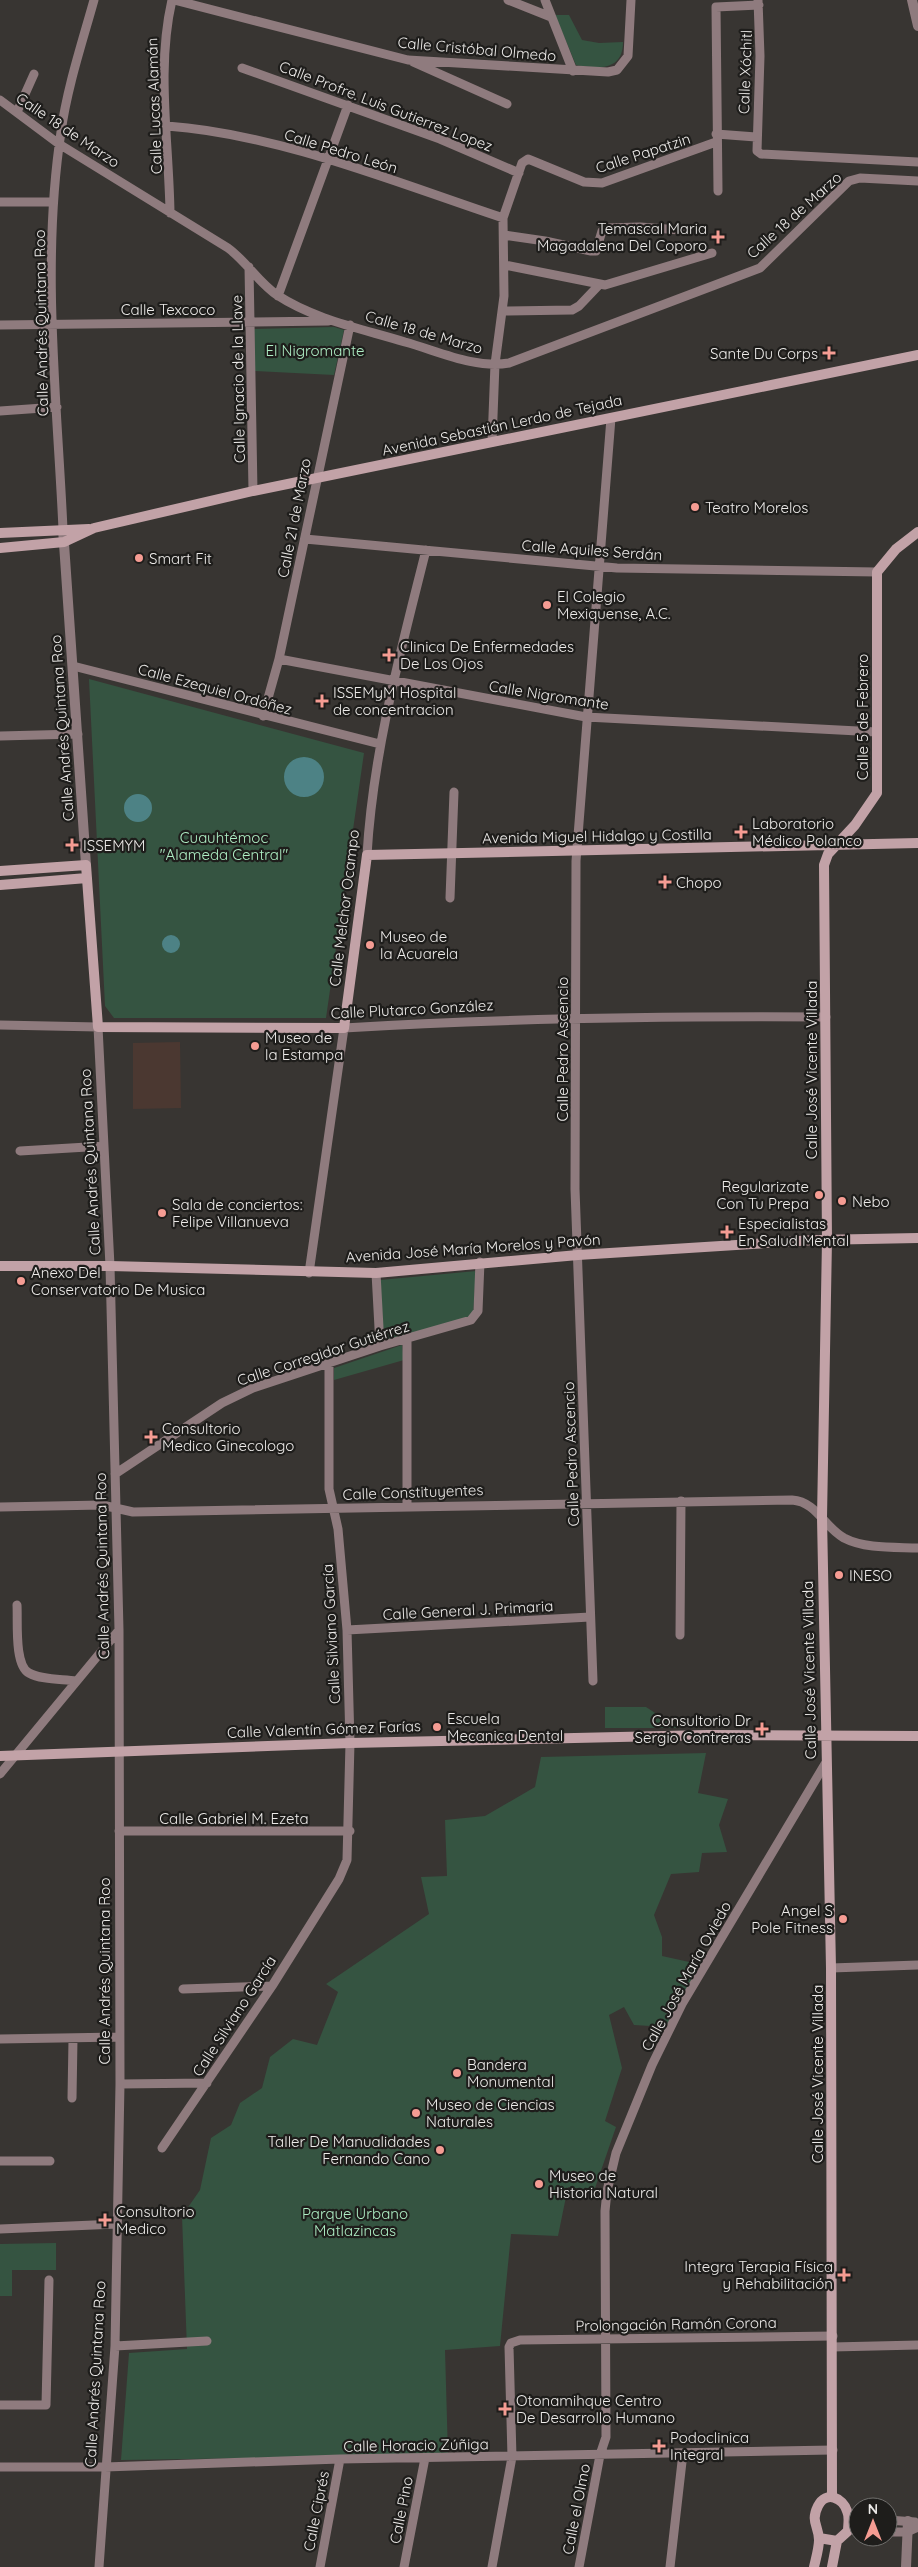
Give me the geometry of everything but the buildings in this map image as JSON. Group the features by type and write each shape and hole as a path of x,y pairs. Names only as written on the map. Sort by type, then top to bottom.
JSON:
{"main road":[{"name":"Avenida Sebastián Lerdo de Tejada","path":"0,533 94,528 253,491 918,355"},
{"name":"Avenida Sebastián Lerdo de Tejada","path":"0,548 64,542 94,528"},
{"path":"878,572 896,549 918,532"},
{"name":"Calle 5 de Febrero","path":"835,846 860,818 877,793 878,572"},
{"name":"Avenida Miguel Hidalgo y Costilla","path":"367,855 918,843"},
{"name":"Calle José Vicente Villada","path":"832,2496 831,1968 825,1764 822,1518 827,1240 824,865 828,854 835,846"},
{"name":"Calle Melchor Ocampo","path":"344,1028 367,855"},
{"path":"0,871 86,865"},
{"name":"Calle Andrés Quintana Roo","path":"86,865 98,1027"},
{"path":"0,885 87,878"},
{"name":"Calle Plutarco González","path":"98,1027 344,1028"},
{"name":"Avenida José María Morelos y Pavón","path":"0,1266 110,1266 309,1273 376,1273 480,1262 578,1255 827,1240 918,1238"},
{"name":"Calle Valentín Gómez Farías","path":"0,1756 350,1743 708,1735 918,1736"},
{"path":"814,2567 819,2538 815,2526 816,2511 822,2500 832,2496 843,2503 848,2510"},
{"path":"819,2538 837,2541 848,2534"},
{"path":"832,2567 837,2541"}],"street":[{"name":"Calle Andrés Quintana Roo","path":"86,865 63,529 53,324 53,202 64,114 94,0"},
{"name":"Calle Cristóbal Olmedo","path":"173,0 408,60 612,72 620,67 628,56 631,0"},
{"name":"Calle Lucas Alamán","path":"170,213 164,41 173,0"},
{"path":"508,0 551,17"},
{"path":"545,0 573,70"},
{"path":"912,0 918,26"},
{"path":"718,191 716,7 758,3"},
{"name":"Calle Xóchitl","path":"756,141 760,56 758,3"},
{"path":"408,60 507,104"},
{"name":"Calle Profre. Luis Gutierrez Lopez","path":"242,68 440,139 518,173"},
{"path":"18,112 34,74"},
{"name":"Calle 18 de Marzo","path":"0,100 59,144 228,248 249,267 259,281 278,296 309,312 336,321 466,360 495,364 509,363 760,268 849,181 860,178 918,181"},
{"path":"278,296 330,160 348,105"},
{"name":"Calle Pedro León","path":"167,126 212,130 330,160 503,218"},
{"path":"716,138 756,141 757,151 761,154 918,162"},
{"name":"Calle Papatzin","path":"518,173 522,162 533,160 584,182 602,183 716,138"},
{"path":"492,442 495,364 502,311 505,265 503,218 518,173"},
{"path":"0,202 53,202"},
{"path":"504,235 574,248 596,250 602,232 606,228 640,227 680,230"},
{"path":"505,265 598,285 613,284 712,253"},
{"name":"Calle Ignacio de la Llave","path":"249,267 253,491"},
{"path":"502,311 572,310 579,306 598,285"},
{"name":"Calle Texcoco","path":"0,325 336,321"},
{"name":"Calle 21 de Marzo","path":"263,716 280,659 316,479 350,325"},
{"path":"0,411 57,407"},
{"name":"Calle Pedro Ascencio","path":"593,1681 578,1255 576,851 611,418"},
{"name":"Calle Aquiles Serdán","path":"305,539 600,567 878,572"},
{"name":"Calle Melchor Ocampo","path":"367,855 380,744 393,681 426,550"},
{"name":"Calle Nigromante","path":"280,659 586,717 877,732"},
{"name":"Calle Ezequiel Ordóñez","path":"73,666 263,716 380,744"},
{"path":"0,736 78,734"},
{"path":"450,898 454,792"},
{"name":"Calle Plutarco González","path":"344,1028 576,1018 826,1017"},
{"name":"Calle Plutarco González","path":"0,1025 98,1027"},
{"name":"Calle Andrés Quintana Roo","path":"98,1027 110,1266 119,1630 120,2084 115,2346 99,2567"},
{"name":"Calle Melchor Ocampo","path":"309,1273 344,1028"},
{"path":"20,1151 104,1146"},
{"name":"Calle Corregidor Gutiérrez","path":"114,1474 222,1403 263,1384 380,1346 473,1319 478,1311 480,1262"},
{"path":"376,1273 380,1346"},
{"path":"407,1338 407,1506"},
{"name":"Calle Silviano García","path":"162,2148 272,1986 339,1879 347,1860 350,1832 350,1743 347,1630 338,1529 332,1508 328,1479 329,1364"},
{"name":"Calle Constituyentes","path":"0,1508 102,1505 134,1512 587,1502 800,1500 813,1507 838,1534 854,1542 918,1548"},
{"path":"680,1635 681,1501"},
{"path":"17,1605 19,1656 23,1669 32,1674 76,1681"},
{"name":"Calle General J. Primaria","path":"347,1630 590,1617"},
{"path":"0,1774 119,1630"},
{"name":"Calle José María Oviedo","path":"600,2456 606,2437 605,2211 612,2169 623,2133 652,2065 682,2004 825,1764"},
{"name":"Calle Gabriel M. Ezeta","path":"119,1832 350,1832"},
{"path":"831,1968 918,1965"},
{"path":"183,1989 272,1986"},
{"path":"0,2039 119,2037"},
{"path":"72,2098 73,2039"},
{"path":"120,2084 207,2083"},
{"path":"0,2161 50,2161"},
{"path":"0,2229 117,2224"},
{"path":"0,2405 46,2404 48,2280"},
{"name":"Prolongación Ramón Corona","path":"512,2457 509,2347 511,2343 520,2340 607,2337 832,2336"},
{"path":"115,2346 207,2341"},
{"path":"832,2347 918,2345"},
{"name":"Calle Horacio Zúñiga","path":"0,2467 105,2467 425,2458 833,2450"},
{"path":"670,2567 683,2453"},
{"name":"Calle el Olmo","path":"579,2567 600,2456"},
{"path":"492,2567 512,2457"},
{"name":"Calle Pino","path":"404,2567 425,2458"},
{"name":"Calle Ciprés","path":"320,2567 340,2460"},
{"path":"898,2521 915,2524"},
{"path":"906,2567 907,2532 915,2524"},
{"path":"898,2532 907,2532"}],"shaded area":[{"path":"180,1042 181,1108 133,1109 133,1043"}],"green space":[{"path":"555,15 569,15 582,40 599,43 623,42 619,58 608,66 576,65"},
{"name":"El Nigromante","path":"334,327 344,330 334,375 255,371 254,329"},
{"name":"Cuauhtémoc \"Alameda Central\"","path":"89,679 364,753 326,1018 114,1018 105,1006"},
{"path":"476,1271 473,1316 384,1341 380,1280"},
{"path":"402,1345 404,1360 334,1380 334,1368"},
{"path":"605,1707 646,1707 678,1728 605,1728"},
{"name":"Parque Urbano Matlazincas","path":"706,1753 698,1793 728,1799 719,1825 727,1852 702,1853 699,1872 671,1874 654,1915 662,1937 662,1956 703,1965 667,2027 634,2025 624,2007 609,2015 622,2068 605,2121 616,2127 594,2191 568,2187 558,2236 511,2234 500,2346 445,2350 448,2455 121,2460 129,2353 187,2349 182,2216 200,2190 211,2138 231,2125 240,2103 262,2088 270,2057 293,2039 317,2045 338,1992 326,1984 429,1914 421,1877 447,1876 445,1820 485,1816 535,1787 541,1757"},
{"path":"56,2243 56,2270 12,2270 12,2296 0,2296 0,2244"}],"water":[{"path":"304,757 318,763 324,777 318,791 304,797 290,791 284,777 290,763"},
{"path":"138,794 148,798 152,808 148,818 138,822 128,818 124,808 128,798"},
{"path":"167,935 175,935 180,940 178,951 167,953 162,948 162,940"}],"place":[{"name":"Temascal Maria Magadalena Del Coporo","path":"718,237"},
{"name":"Sante Du Corps","path":"829,353"},
{"name":"Teatro Morelos","path":"695,507"},
{"name":"Smart Fit","path":"139,558"},
{"name":"El Colegio Mexiquense, A.C.","path":"547,605"},
{"name":"Clinica De Enfermedades De Los Ojos","path":"389,655"},
{"name":"ISSEMyM Hospital de concentracion","path":"322,701"},
{"name":"Laboratorio Médico Polanco","path":"741,832"},
{"name":"ISSEMYM","path":"72,845"},
{"name":"Chopo","path":"665,882"},
{"name":"Museo de la Acuarela","path":"370,945"},
{"name":"Museo de la Estampa","path":"255,1046"},
{"name":"Regularizate Con Tu Prepa","path":"819,1195"},
{"name":"Nebo","path":"842,1201"},
{"name":"Sala de conciertos: Felipe Villanueva","path":"162,1213"},
{"name":"Especialistas En Salud Mental","path":"727,1232"},
{"name":"Anexo Del Conservatorio De Musica","path":"21,1281"},
{"name":"Consultorio Medico Ginecologo","path":"151,1437"},
{"name":"INESO","path":"839,1575"},
{"name":"Escuela Mecanica Dental","path":"437,1727"},
{"name":"Consultorio Dr Sergio Contreras","path":"762,1729"},
{"name":"Angel S Pole Fitness","path":"843,1919"},
{"name":"Bandera Monumental","path":"457,2073"},
{"name":"Museo de Ciencias Naturales","path":"416,2113"},
{"name":"Taller De Manualidades Fernando Cano","path":"440,2150"},
{"name":"Museo de Historia Natural","path":"539,2184"},
{"name":"Consultorio Medico","path":"105,2220"},
{"name":"Integra Terapia Física y Rehabilitación","path":"844,2275"},
{"name":"Otonamihque Centro De Desarrollo Humano","path":"505,2409"},
{"name":"Podoclinica Integral","path":"659,2446"}]}
